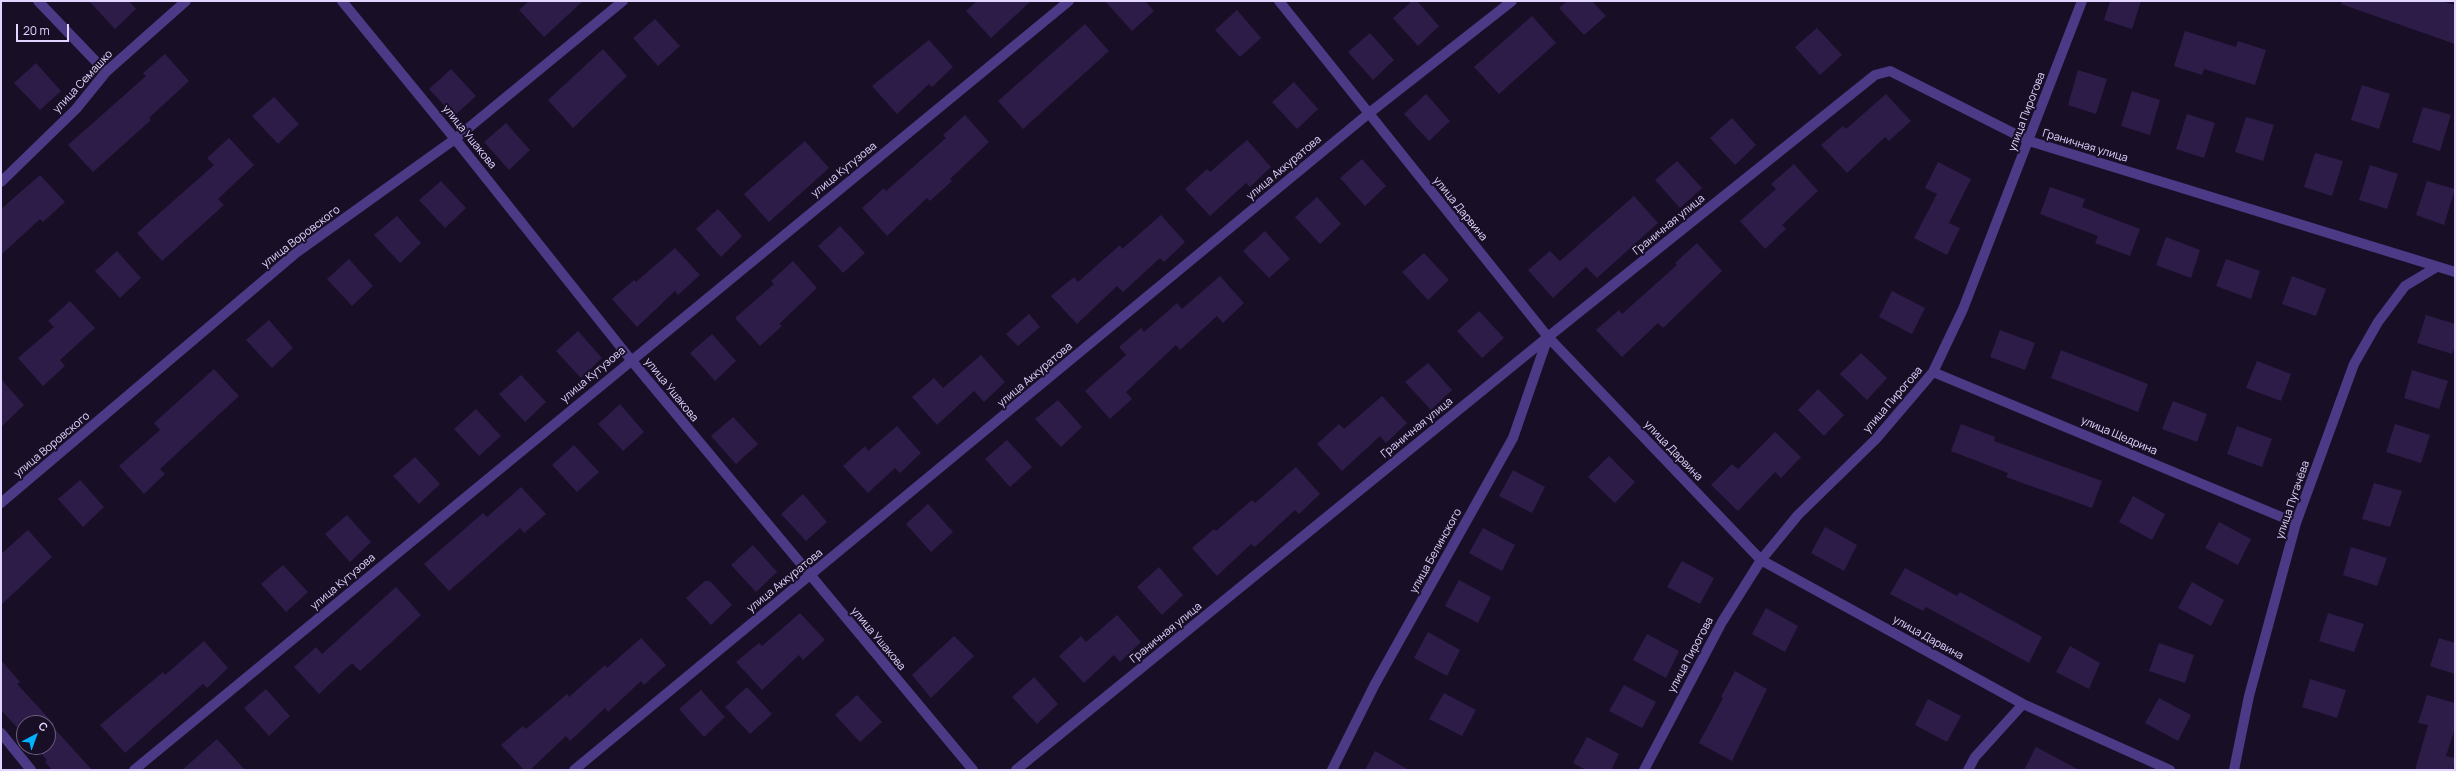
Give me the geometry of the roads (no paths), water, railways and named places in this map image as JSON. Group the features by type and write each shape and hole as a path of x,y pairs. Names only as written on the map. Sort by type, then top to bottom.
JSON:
{"street":[{"path":"38,1 106,72"},
{"name":"улица Семашко","path":"1,182 76,109 106,72 186,1"},
{"name":"улица Ушакова","path":"342,1 456,139 630,360 809,577 973,770"},
{"name":"улица Воровского","path":"1,502 296,253 456,139 623,1"},
{"name":"улица Кутузова","path":"134,770 630,360 1069,1"},
{"name":"улица Дарвина","path":"1279,1 1548,338 1760,560 2023,704 2170,770"},
{"name":"улица Аккуратова","path":"574,770 1368,114 1512,1"},
{"name":"улица Пирогова","path":"1644,770 1722,622 1760,560 1798,515 1876,439 1933,372 1964,309 2082,1"},
{"name":"Граничная улица","path":"1016,770 1548,338 1875,75 1882,72 1890,71 2029,141 2435,268 2455,272"},
{"name":"улица Пугачёва","path":"2234,770 2249,696 2296,523 2354,364 2378,322 2405,286 2435,268"},
{"name":"улица Белинского","path":"1332,770 1375,684 1513,438 1548,338"},
{"name":"улица Щедрина","path":"1933,372 2296,523"},
{"path":"1968,770 1975,757 2023,704"},
{"path":"1,733 31,770"}]}
